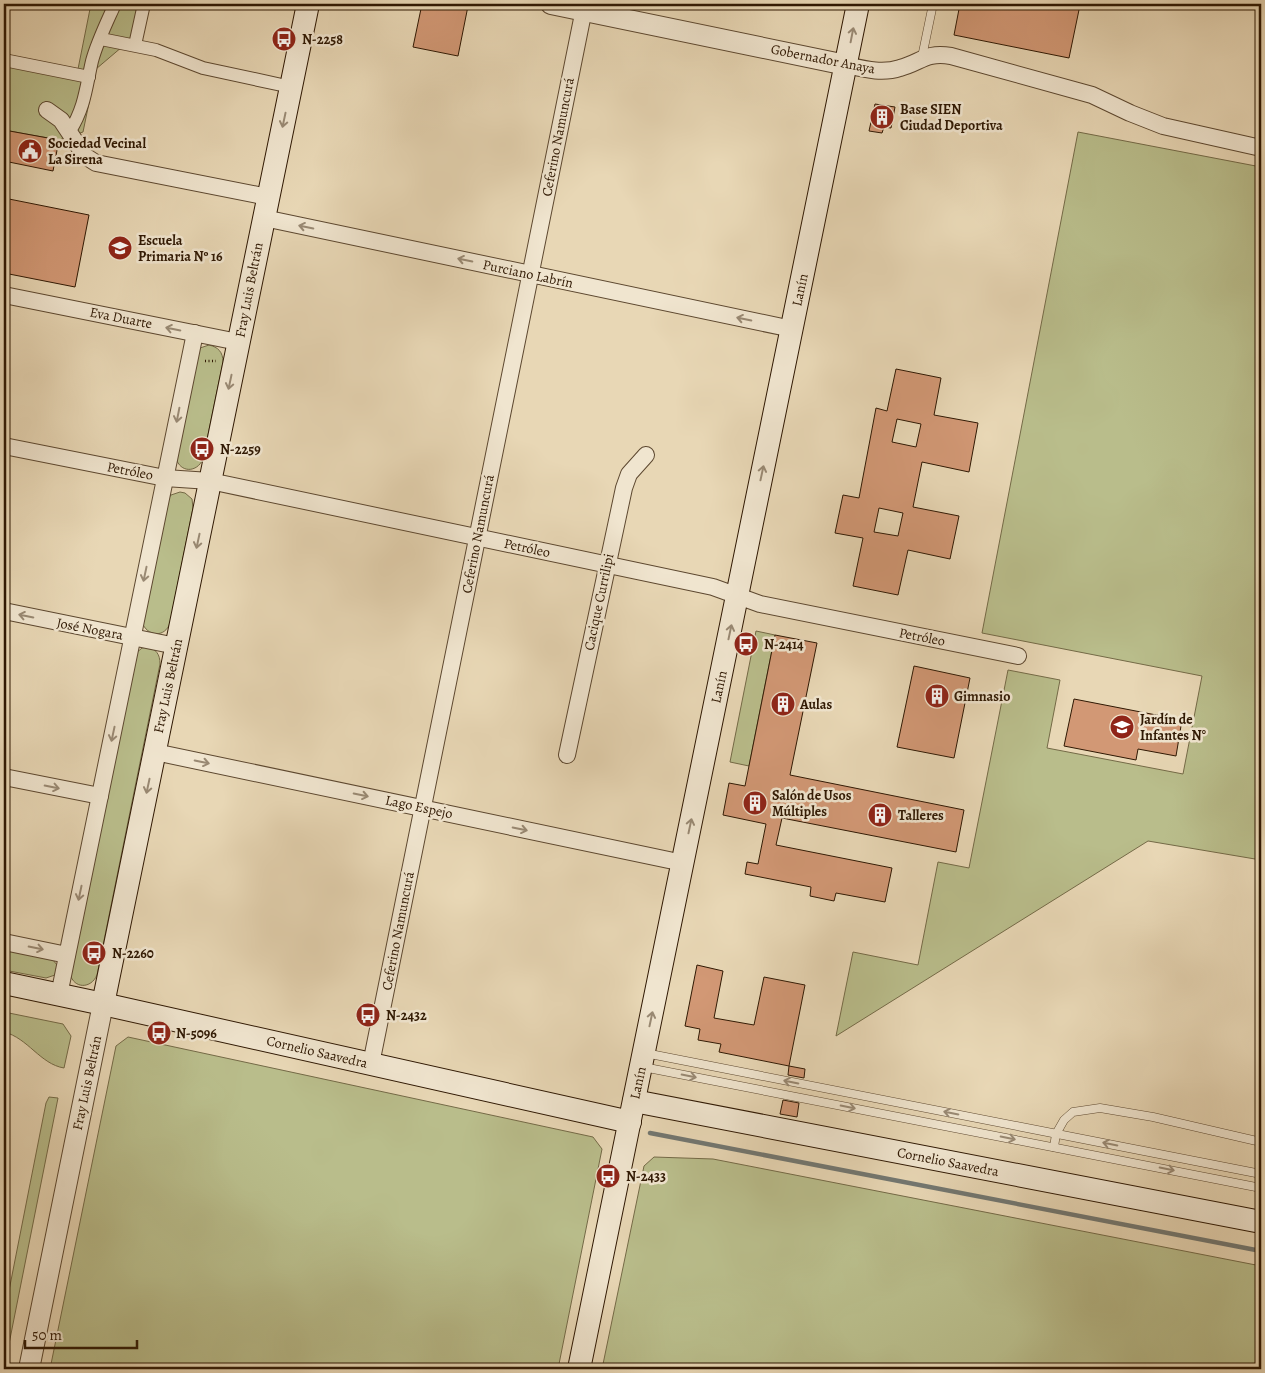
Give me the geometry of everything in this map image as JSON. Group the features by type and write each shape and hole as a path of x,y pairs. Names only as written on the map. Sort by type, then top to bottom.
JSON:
{"main road":[{"name":"Fray Luis Beltrán","path":"103,1004 308,4"},
{"name":"Lanín","path":"579,1369 858,4"},
{"name":"Cornelio Saavedra","path":"4,983 371,1064 632,1112 1261,1222"}],"street":[{"path":"70,130 80,114 92,60 115,4"},
{"path":"135,45 144,4"},
{"name":"Gobernador Anaya","path":"551,4 584,7 868,70 890,71 932,54 951,56 1092,95 1163,126 1261,148"},
{"name":"Ceferino Namuncurá","path":"371,1064 584,7"},
{"path":"101,39 156,50 203,68 290,87"},
{"path":"4,60 89,77"},
{"name":"Purciano Labrín","path":"47,110 61,120 70,130 84,156 103,165 530,274 792,329"},
{"name":"Eva Duarte","path":"4,295 238,342"},
{"path":"59,994 195,333"},
{"name":"Petróleo","path":"4,446 165,478 210,481 713,587 760,604 1018,656"},
{"name":"Cacique Currilipi","path":"567,755 626,481 629,474 646,455"},
{"name":"José Nogara","path":"4,611 176,646"},
{"name":"Lago Espejo","path":"155,752 683,863"},
{"path":"4,777 100,796"},
{"path":"4,942 67,955"},
{"name":"Fray Luis Beltrán","path":"29,1369 103,1004"}],"lane":[{"path":"922,57 933,4"},
{"path":"642,1060 1056,1134 1261,1174"},
{"path":"642,1060 1054,1147 1261,1188"},
{"path":"1054,1147 1056,1134 1064,1120 1073,1112 1100,1108 1153,1117 1261,1142"}],"green space":[{"path":"91,4 148,4 142,30 96,69 83,132 59,140 4,130 4,54 78,69"},
{"path":"1078,132 1261,167 1261,860 1148,841 836,1036 853,952 918,965 938,862 969,868 1008,670 1060,680 1047,748 1183,774 1202,676 982,633"},
{"path":"209,345 219,351 223,362 203,459 197,467 185,469 178,463 176,458 197,352 200,348"},
{"path":"180,492 185,493 192,499 193,508 170,623 168,628 156,634 148,631 142,622 168,499 171,495"},
{"path":"756,631 775,635 749,766 730,762"},
{"path":"147,647 157,652 160,664 97,975 91,983 79,985 72,979 70,974 135,654 142,648"},
{"path":"4,949 53,960 57,965 55,975 46,978 4,970"},
{"path":"4,1012 63,1024 71,1036 64,1068 48,1062 20,1040 4,1032"},
{"path":"128,1037 593,1137 602,1149 558,1369 50,1369 116,1046"},
{"path":"49,1097 58,1098 4,1369 4,1316 46,1103"},
{"path":"654,1157 713,1159 1261,1266 1261,1369 602,1369 644,1166"}],"building":[{"path":"422,4 457,4 468,6 458,56 413,47"},
{"path":"960,4 1080,5 1069,58 954,35"},
{"name":"Base SIEN Ciudad Deportiva","path":"875,104 895,107 891,128 884,127 882,133 869,131"},
{"name":"Sociedad Vecinal La Sirena","path":"4,130 59,140 53,171 4,161"},
{"path":"4,198 89,215 75,287 4,273"},
{"path":"896,369 941,378 934,415 978,423 969,472 922,462 913,507 959,516 950,559 908,550 898,595 853,586 863,538 835,533 843,495 859,498 876,408 887,411","holes":["897,419 921,424 916,447 892,442","879,508 903,513 898,536 874,532"]},
{"path":"775,635 817,643 790,775 964,810 956,852 782,818 776,845 892,868 885,902 836,893 834,901 810,896 811,887 745,874 747,862 758,864 766,824 723,815 729,783 745,786"},
{"name":"Gimnasio","path":"914,666 970,678 954,758 897,747"},
{"path":"1074,699 1182,720 1176,756 1138,749 1136,760 1064,746"},
{"path":"697,965 723,971 714,1018 754,1025 764,977 805,985 789,1066 719,1052 721,1044 698,1040 700,1029 685,1026"},
{"path":"789,1066 805,1069 804,1078 788,1075"},
{"path":"783,1100 799,1103 797,1117 780,1114"}],"waterway":[{"path":"650,1133 1261,1251"}],"place":[{"name":"N-2258","path":"284,39"},
{"name":"Base SIEN Ciudad Deportiva","path":"882,117"},
{"name":"Sociedad Vecinal La Sirena","path":"30,151"},
{"name":"Escuela Primaria Nº 16","path":"120,248"},
{"name":"N-2259","path":"202,449"},
{"name":"N-2414","path":"746,644"},
{"name":"Gimnasio","path":"937,696"},
{"name":"Aulas","path":"783,704"},
{"name":"Jardín de Infantes N°","path":"1122,727"},
{"name":"Salón de Usos Múltiples","path":"755,803"},
{"name":"Talleres","path":"880,815"},
{"name":"N-2260","path":"94,953"},
{"name":"N-2432","path":"368,1015"},
{"name":"N-5096","path":"159,1033"},
{"name":"N-2433","path":"608,1176"}]}
